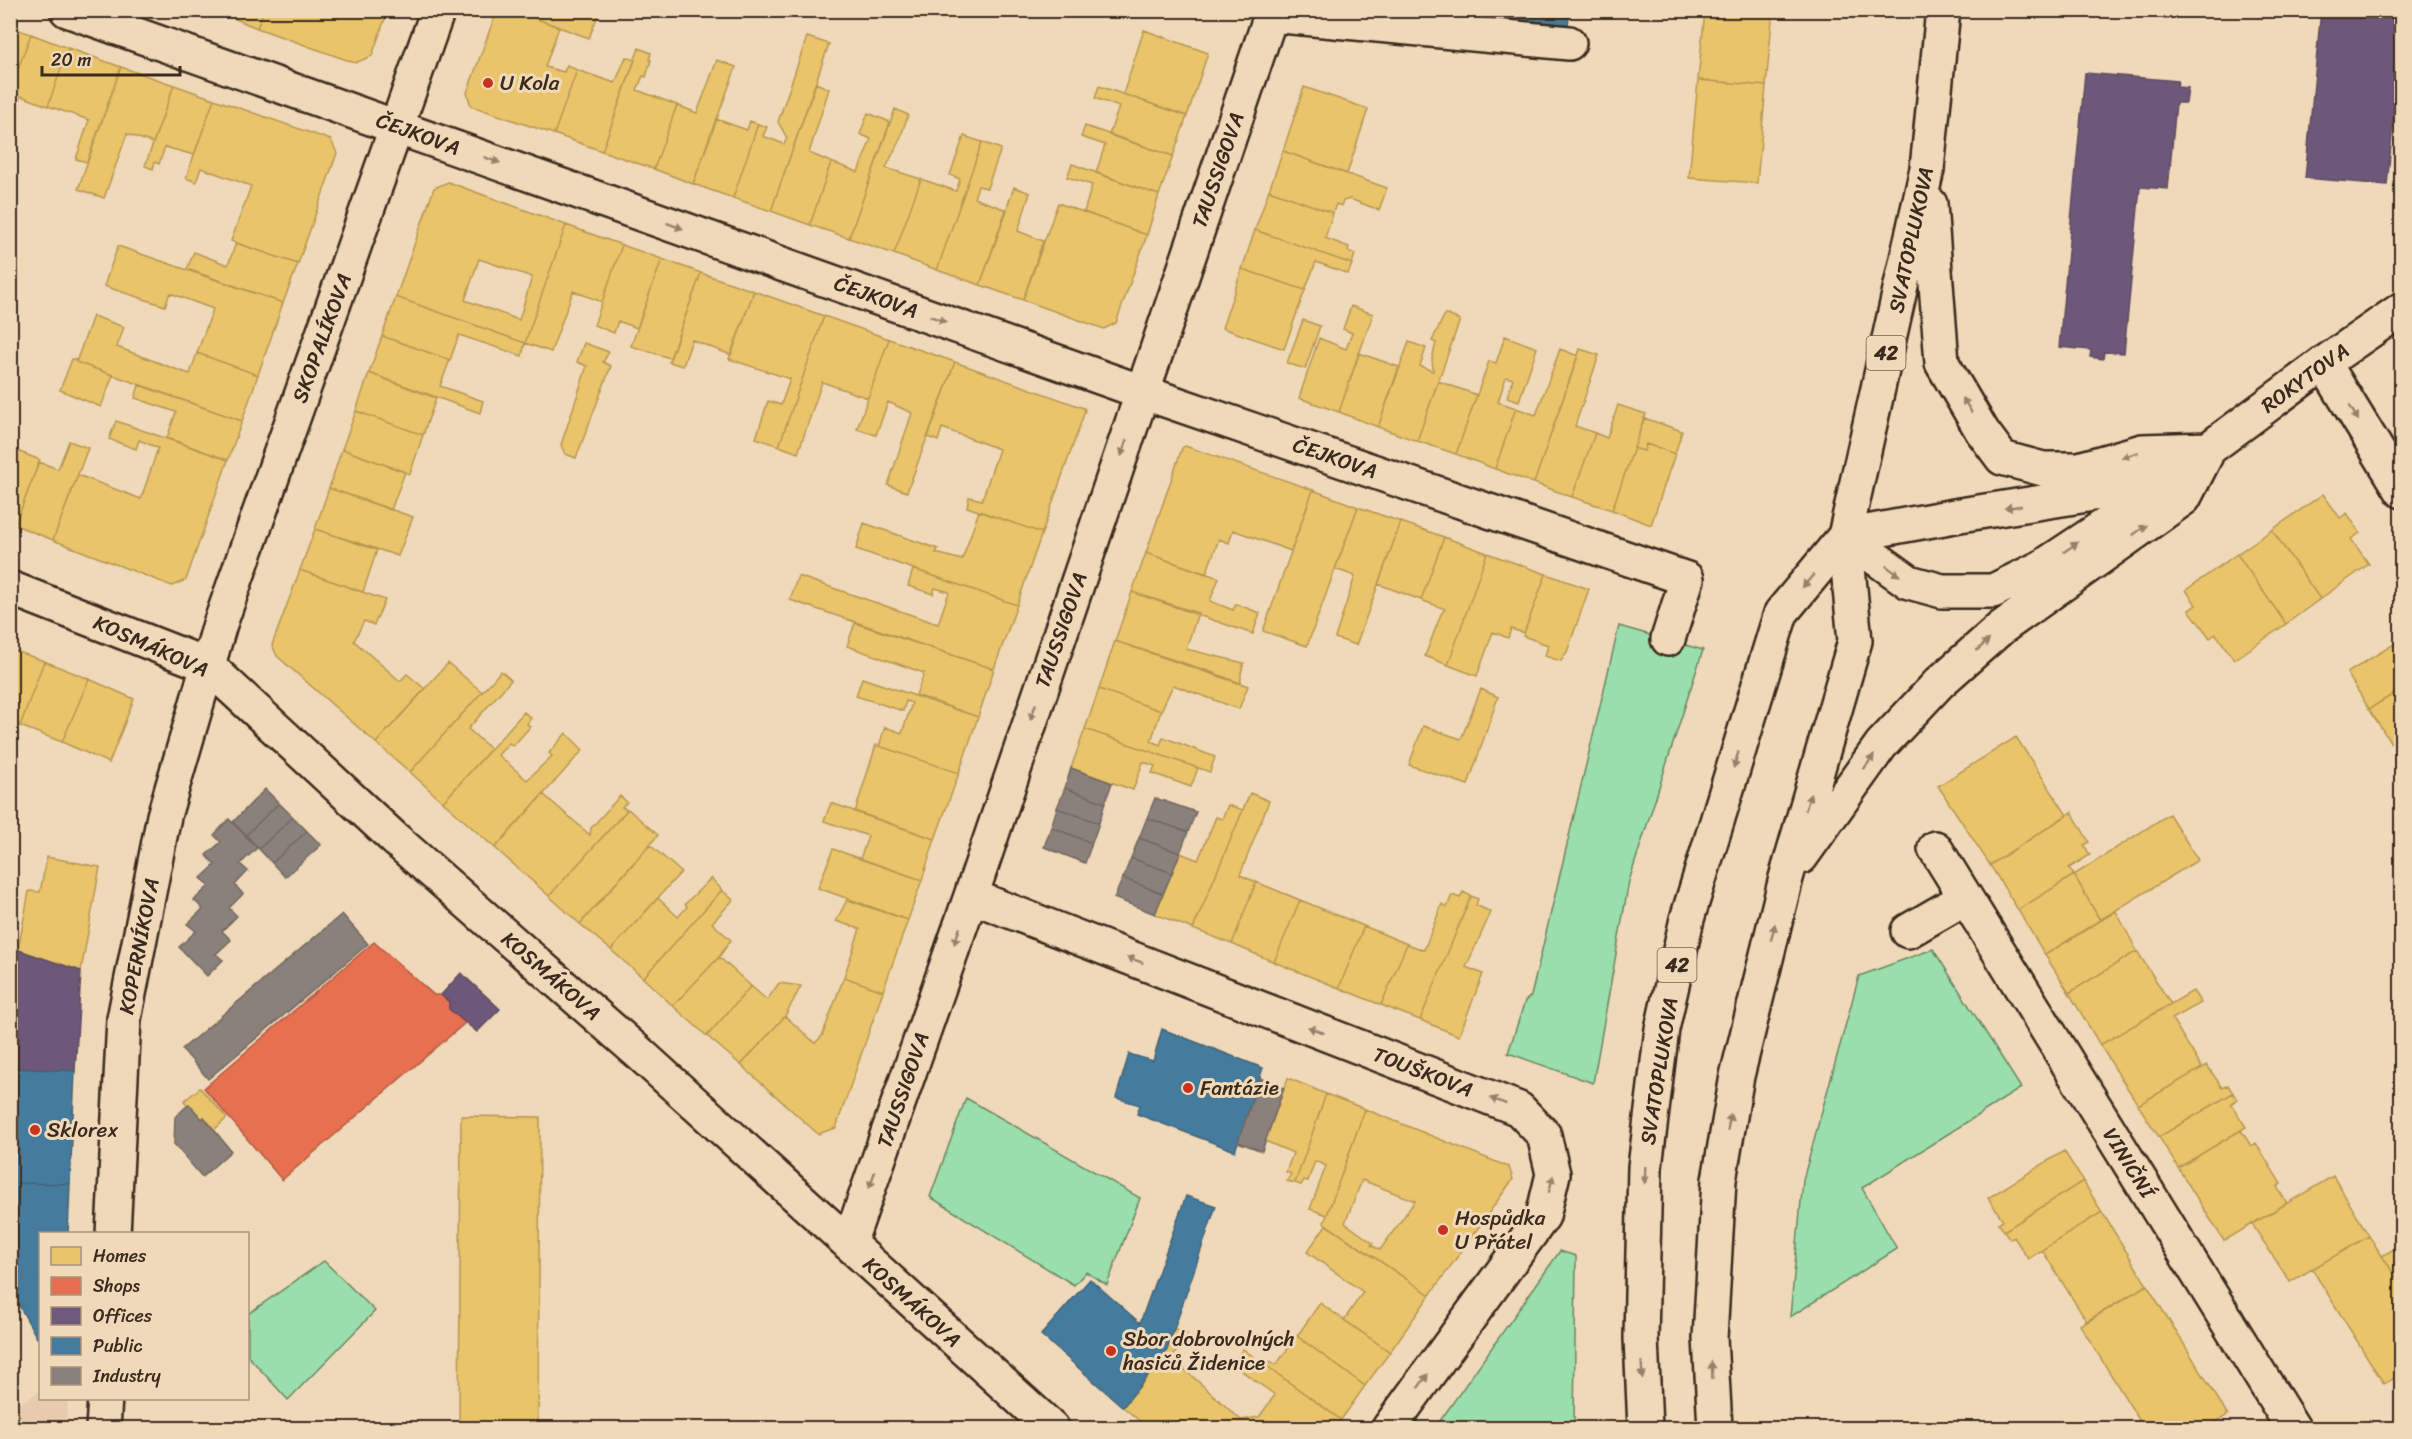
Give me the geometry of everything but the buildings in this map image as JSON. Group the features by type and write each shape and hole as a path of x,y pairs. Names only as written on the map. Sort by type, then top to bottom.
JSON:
{"street":[{"name":"ČEJKOVA","path":"67,10 1142,392 1687,579 1668,639"},
{"name":"SKOPALÍKOVA","path":"207,665 438,10"},
{"name":"SVATOPLUKOVA","path":"1715,1428 1710,1338 1719,1180 1737,1076 1786,878 1855,641 1845,536 1928,169 1943,10"},
{"name":"TAUSSIGOVA","path":"849,1244 971,896 1271,15 1569,43"},
{"path":"1928,169 1942,363 1982,431 2002,458 2043,469 2079,469 2142,451 2209,449"},
{"name":"ROKYTOVA","path":"2209,449 2324,363 2402,309"},
{"path":"2324,363 2402,490"},
{"path":"1845,536 1909,582 1942,591 1993,591 2042,567 2113,520 2209,449"},
{"path":"1845,536 2100,493 2209,449"},
{"path":"1786,878 1881,745 1939,683 2001,628 2184,498 2209,449"},
{"name":"SVATOPLUKOVA","path":"1645,1428 1641,1338 1645,1167 1662,1029 1687,919 1781,613 1845,536"},
{"name":"KOSMÁKOVA","path":"10,588 207,665 395,838 629,1044 1052,1428"},
{"name":"KOPERNÍKOVA","path":"113,1232 124,1019 164,816 207,665"},
{"name":"VINIČNÍ","path":"1935,849 2293,1428"},
{"name":"TOUŠKOVA","path":"971,896 1519,1109 1544,1135 1553,1174 1543,1216 1389,1428"},
{"path":"1908,930 1965,898"},
{"path":"103,1428 105,1400"}],"shaded area":[{"path":"39,1392 39,1400 68,1400 66,1428 11,1428 11,1409"}],"green space":[{"path":"1619,626 1703,650 1629,881 1593,1083 1508,1053 1525,1001 1531,996"},
{"path":"1933,949 2021,1088 1862,1188 1897,1249 1790,1317 1803,1180 1859,976"},
{"path":"966,1098 1140,1198 1107,1285 1086,1272 1074,1285 930,1197"},
{"path":"1560,1251 1576,1256 1574,1428 1435,1428"},
{"path":"324,1261 375,1311 288,1400 249,1357 249,1313"}],"place":[{"name":"U Kola","path":"488,83"},
{"name":"Fantázie","path":"1188,1088"},
{"name":"Sklorex","path":"35,1130"},
{"name":"Hospůdka U Přátel","path":"1443,1230"},
{"name":"Sbor dobrovolných hasičů Židenice","path":"1111,1351"}]}
